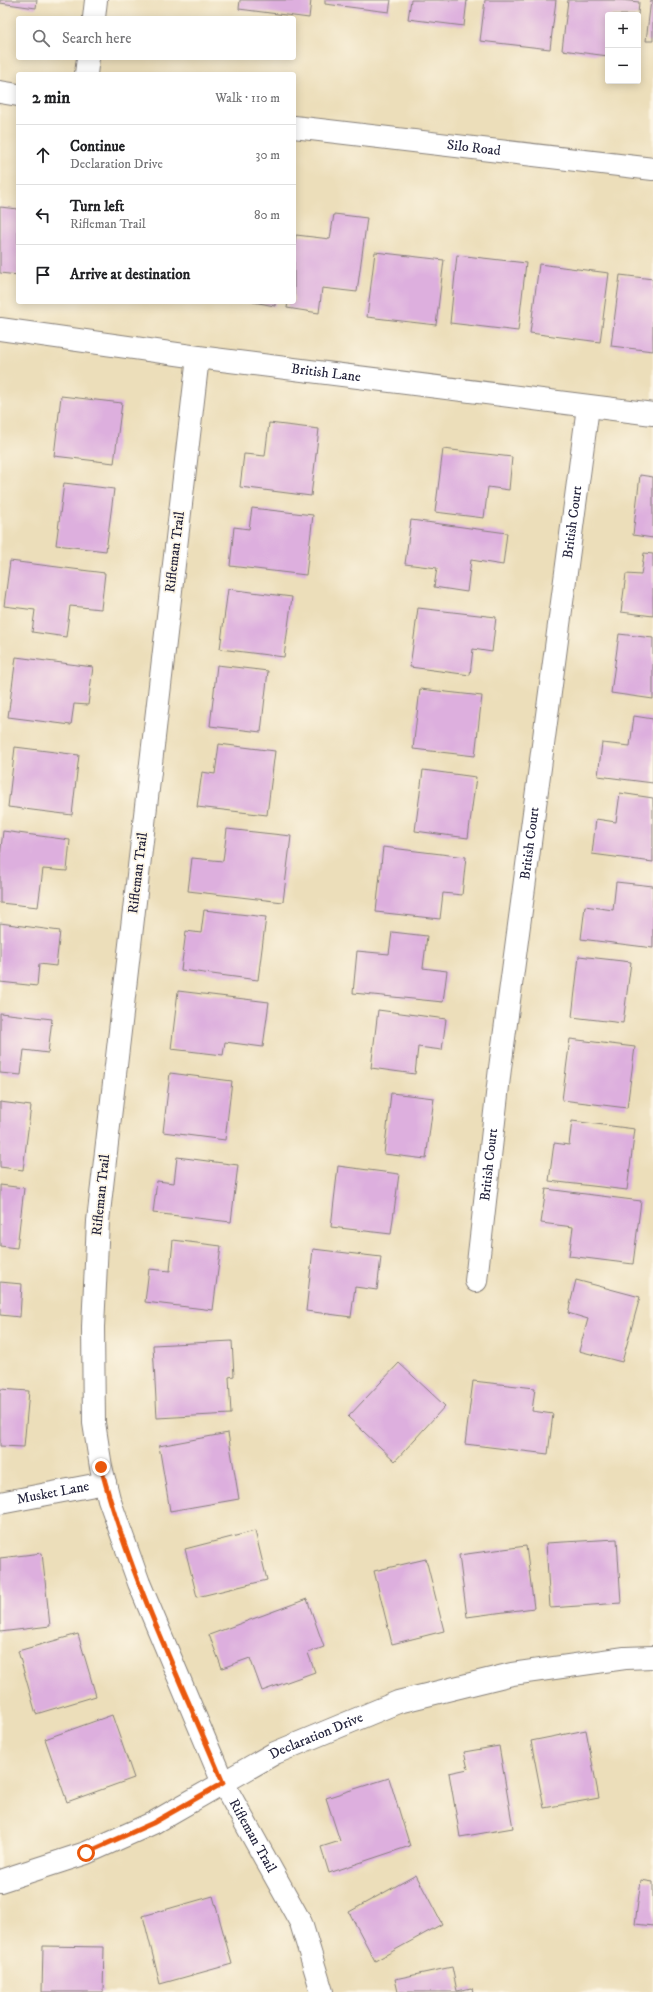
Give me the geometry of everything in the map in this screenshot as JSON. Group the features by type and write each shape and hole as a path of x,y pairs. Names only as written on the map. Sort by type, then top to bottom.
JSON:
{"street":[{"path":"94,16 96,0"},
{"path":"86,72 88,60"},
{"path":"0,92 16,95"},
{"name":"Silo Road","path":"296,127 653,169"},
{"name":"British Lane","path":"0,329 198,357 653,414"},
{"name":"Rifleman Trail","path":"198,357 98,1221 93,1327 94,1423 105,1484 139,1583 223,1783 301,1924 322,1992"},
{"name":"British Court","path":"476,1281 501,1060 588,407"},
{"name":"Musket Lane","path":"0,1503 105,1484"},
{"name":"Declaration Drive","path":"0,1881 86,1853 153,1823 275,1753 398,1702 512,1674 625,1658 653,1657"}],"building":[{"path":"0,0 37,0 36,8 0,3"},
{"path":"240,0 311,0 309,18 239,9"},
{"path":"325,0 391,0 389,12 325,4"},
{"path":"411,0 467,0 464,26 408,19"},
{"path":"485,0 556,0 550,49 480,41"},
{"path":"568,0 621,0 639,2 638,12 605,12 605,56 562,50"},
{"path":"651,0 653,0 653,41 646,41"},
{"path":"0,207 16,209 16,275 0,273"},
{"path":"334,214 367,218 357,292 322,288 319,313 287,308 288,304 296,304 296,235 330,239"},
{"path":"375,252 444,260 436,325 367,317"},
{"path":"457,255 526,263 518,331 450,323"},
{"path":"539,264 609,273 600,342 530,333"},
{"path":"620,275 653,279 653,351 611,346"},
{"path":"264,304 275,304 275,306"},
{"path":"61,396 122,403 114,463 54,456"},
{"path":"269,423 319,429 311,496 240,487 244,454 265,456"},
{"path":"443,449 512,457 509,490 488,487 484,518 435,512"},
{"path":"640,475 653,477 653,538 633,535"},
{"path":"64,483 114,489 106,551 56,545"},
{"path":"252,508 313,515 306,575 230,566 234,527 249,529"},
{"path":"411,520 507,533 503,565 471,560 467,592 434,587 437,568 405,564"},
{"path":"644,553 653,554 653,616 621,612 626,574 641,575"},
{"path":"10,561 105,573 101,609 70,606 66,637 32,632 35,610 4,606"},
{"path":"228,589 292,597 284,657 220,649"},
{"path":"418,608 496,617 492,652 473,649 470,675 410,667"},
{"path":"619,634 653,638 653,699 611,693"},
{"path":"16,657 93,667 88,705 74,704 71,725 8,717"},
{"path":"217,665 268,671 261,732 210,726"},
{"path":"420,689 482,696 475,756 413,749"},
{"path":"634,716 653,719 653,783 598,776 602,743 630,746"},
{"path":"219,744 275,751 267,815 197,807 202,772 215,774"},
{"path":"15,747 79,755 72,815 8,807"},
{"path":"423,770 476,777 468,838 415,831"},
{"path":"620,793 653,798 653,862 592,854 596,819 616,822"},
{"path":"227,829 291,836 283,902 188,891 192,858 223,861"},
{"path":"3,831 70,840 67,871 43,869 38,907 0,903 0,857"},
{"path":"383,847 466,857 462,895 443,893 440,919 376,912"},
{"path":"616,882 653,886 653,948 581,939 585,906 613,910"},
{"path":"204,910 266,917 258,980 181,970 186,931 201,933"},
{"path":"0,923 60,931 56,966 39,964 37,986 0,982"},
{"path":"392,932 427,936 423,968 447,971 443,1002 353,993 357,951 389,954"},
{"path":"579,956 631,962 623,1023 572,1017"},
{"path":"178,991 269,1002 263,1047 225,1042 223,1055 171,1049"},
{"path":"378,1010 446,1019 442,1050 418,1047 415,1074 371,1068"},
{"path":"0,1013 52,1019 48,1053 24,1050 21,1075 0,1073"},
{"path":"570,1039 635,1047 627,1108 562,1100"},
{"path":"170,1073 232,1081 225,1140 163,1132"},
{"path":"391,1093 434,1098 426,1159 384,1154"},
{"path":"0,1102 31,1106 23,1170 0,1167"},
{"path":"572,1121 635,1129 627,1190 549,1181 554,1143 569,1145"},
{"path":"177,1157 238,1165 231,1222 153,1213 157,1181 174,1183"},
{"path":"338,1166 399,1174 391,1234 331,1227"},
{"path":"0,1185 24,1188 17,1248 0,1246"},
{"path":"546,1189 641,1201 633,1264 569,1256 573,1227 541,1223"},
{"path":"173,1240 221,1246 213,1310 145,1302 149,1269 170,1271"},
{"path":"313,1249 381,1257 377,1290 355,1287 351,1317 306,1311"},
{"path":"576,1280 640,1297 622,1362 579,1351 588,1319 568,1313"},
{"path":"0,1282 22,1284 20,1317 0,1315"},
{"path":"232,1341 234,1376 229,1377 231,1414 157,1418 153,1345"},
{"path":"399,1363 445,1406 395,1461 348,1417"},
{"path":"473,1381 535,1388 532,1411 553,1414 548,1454 465,1444"},
{"path":"0,1389 29,1391 24,1447 0,1446"},
{"path":"228,1433 239,1499 170,1511 159,1446"},
{"path":"255,1531 267,1580 197,1597 185,1549"},
{"path":"617,1539 621,1603 550,1608 546,1543"},
{"path":"526,1546 534,1608 467,1617 459,1555"},
{"path":"42,1553 50,1626 0,1632 0,1558"},
{"path":"426,1559 444,1631 392,1644 374,1571"},
{"path":"307,1599 324,1647 308,1653 315,1672 262,1691 250,1658 222,1668 209,1635"},
{"path":"78,1634 96,1696 36,1714 18,1651"},
{"path":"112,1715 134,1778 67,1802 45,1739"},
{"path":"586,1730 599,1798 544,1808 531,1741"},
{"path":"499,1746 513,1828 460,1837 449,1773 468,1769 464,1752"},
{"path":"389,1778 410,1846 329,1873 321,1847 340,1841 326,1798"},
{"path":"416,1875 442,1924 375,1961 349,1912"},
{"path":"641,1880 653,1882 653,1926 635,1924"},
{"path":"213,1896 232,1964 160,1984 143,1916"},
{"path":"43,1946 104,1947 103,1992 42,1992"},
{"path":"452,1967 457,1991 472,1988 473,1992 398,1992 395,1979"}],"route":[{"path":"86,1853 153,1823 223,1783 139,1583 110,1499 101,1467"}]}
